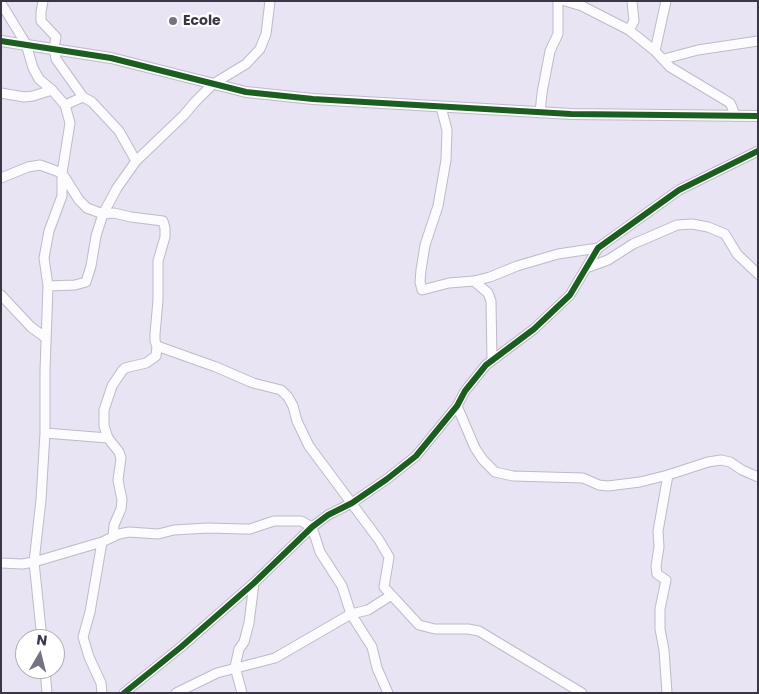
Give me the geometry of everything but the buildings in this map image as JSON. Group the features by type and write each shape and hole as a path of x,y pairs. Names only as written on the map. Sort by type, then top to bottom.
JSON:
{"street":[{"path":"43,1 41,21 56,37 54,48 56,59 84,97 92,102 119,131 136,161"},
{"path":"48,286 75,285 86,282 96,236 117,188 136,161 214,84 246,64 260,49 266,34 270,1"},
{"path":"540,113 550,51 558,34 558,1"},
{"path":"565,1 582,6 629,30 655,51 670,67 730,103 735,116"},
{"path":"629,30 634,20 632,1"},
{"path":"655,51 666,1"},
{"path":"1,3 26,44 40,79 65,105 70,123 62,173 60,202 48,231 44,258 48,286 45,434 41,500 34,562 41,629"},
{"path":"1,41 111,58 246,92 313,99 540,113 758,116"},
{"path":"664,60 698,50 758,41"},
{"path":"1,93 24,97 52,90"},
{"path":"65,105 84,97"},
{"path":"441,107 447,130 446,160 438,206 425,245 421,270 422,290 450,283 474,281 490,277 517,266 558,254 598,248"},
{"path":"124,693 181,647 254,583 312,527 328,515 352,503 416,456 457,406 474,379 492,360 534,329 576,287 598,248 679,190 758,151"},
{"path":"1,178 28,167 40,165 62,173 79,200 87,208 104,214 114,213 162,221 165,228 165,237 158,261 158,300 154,334 157,346 156,356 146,363 125,368 112,386 104,415 104,426 108,438 119,452 121,458 118,480 122,500 121,509 114,525 113,536"},
{"path":"586,268 608,260 633,244 670,228 678,225 692,224 708,227 725,234 737,254 758,274"},
{"path":"474,281 488,293 491,301 492,360"},
{"path":"1,295 21,318 46,338"},
{"path":"157,346 216,366 253,382 281,390 291,401 297,421 309,446 379,540 389,557 384,587 390,596 418,625 435,629 479,631 582,693"},
{"path":"457,406 475,448 483,460 495,472 513,476 583,478 599,485 608,486 640,482 721,460 730,462 758,477"},
{"path":"45,434 108,438"},
{"path":"667,693 664,650 660,628 660,608 666,580 657,574 656,566 659,552 658,531 668,475"},
{"path":"1,563 22,564 34,562 129,532 158,534 174,530 208,528 250,529 274,521 301,521 312,527 320,552 342,586 351,614 372,647 377,668 388,693"},
{"path":"102,542 90,612 83,637 89,657 102,683 102,693"},
{"path":"242,693 235,667 239,649 244,642 248,629 254,583"},
{"path":"176,693 217,673 274,658 351,614 368,610 390,596"},
{"path":"46,679 47,693"}],"cycle path":[{"path":"1,41 111,58 246,92 313,99 571,114 758,116"},
{"path":"124,693 181,647 254,583 312,527 328,515 352,503 416,456 457,406 465,391 486,365 534,329 570,295 598,248 679,190 758,151"}],"place":[{"name":"Ecole","path":"173,21"}]}
